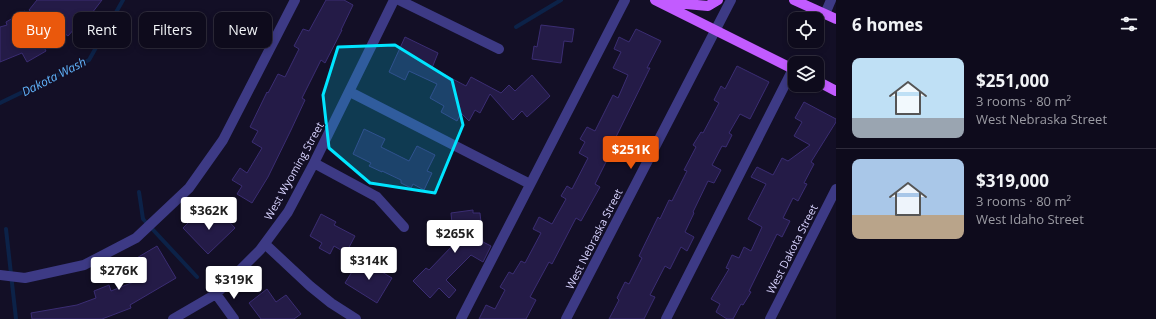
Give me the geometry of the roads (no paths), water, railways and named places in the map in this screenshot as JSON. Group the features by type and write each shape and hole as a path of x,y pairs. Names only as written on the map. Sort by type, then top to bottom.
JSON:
{"main road":[{"path":"657,1 708,6 718,0"},
{"path":"794,0 820,12"},
{"path":"657,1 788,67"},
{"path":"824,14 836,19"},
{"path":"824,85 836,91"}],"street":[{"path":"0,275 25,278 84,265 136,238 189,188 223,140 295,0"},
{"name":"West Wyoming Street","path":"173,319 216,294 260,250 288,212 350,92 394,0"},
{"path":"399,0 499,49"},
{"path":"461,319 625,0"},
{"name":"West Nebraska Street","path":"566,319 731,0"},
{"path":"824,14 831,0"},
{"path":"666,319 788,82"},
{"path":"350,92 530,184"},
{"path":"314,163 376,197 404,227"},
{"name":"West Dakota Street","path":"770,319 836,189"},
{"path":"265,244 330,303 356,319"},
{"path":"216,294 234,319"}],"waterway":[{"name":"Dakota Wash","path":"0,103 89,60 123,0"},
{"path":"516,27 561,0"},
{"path":"139,192 143,219 197,277"},
{"path":"6,229 16,319"}]}
